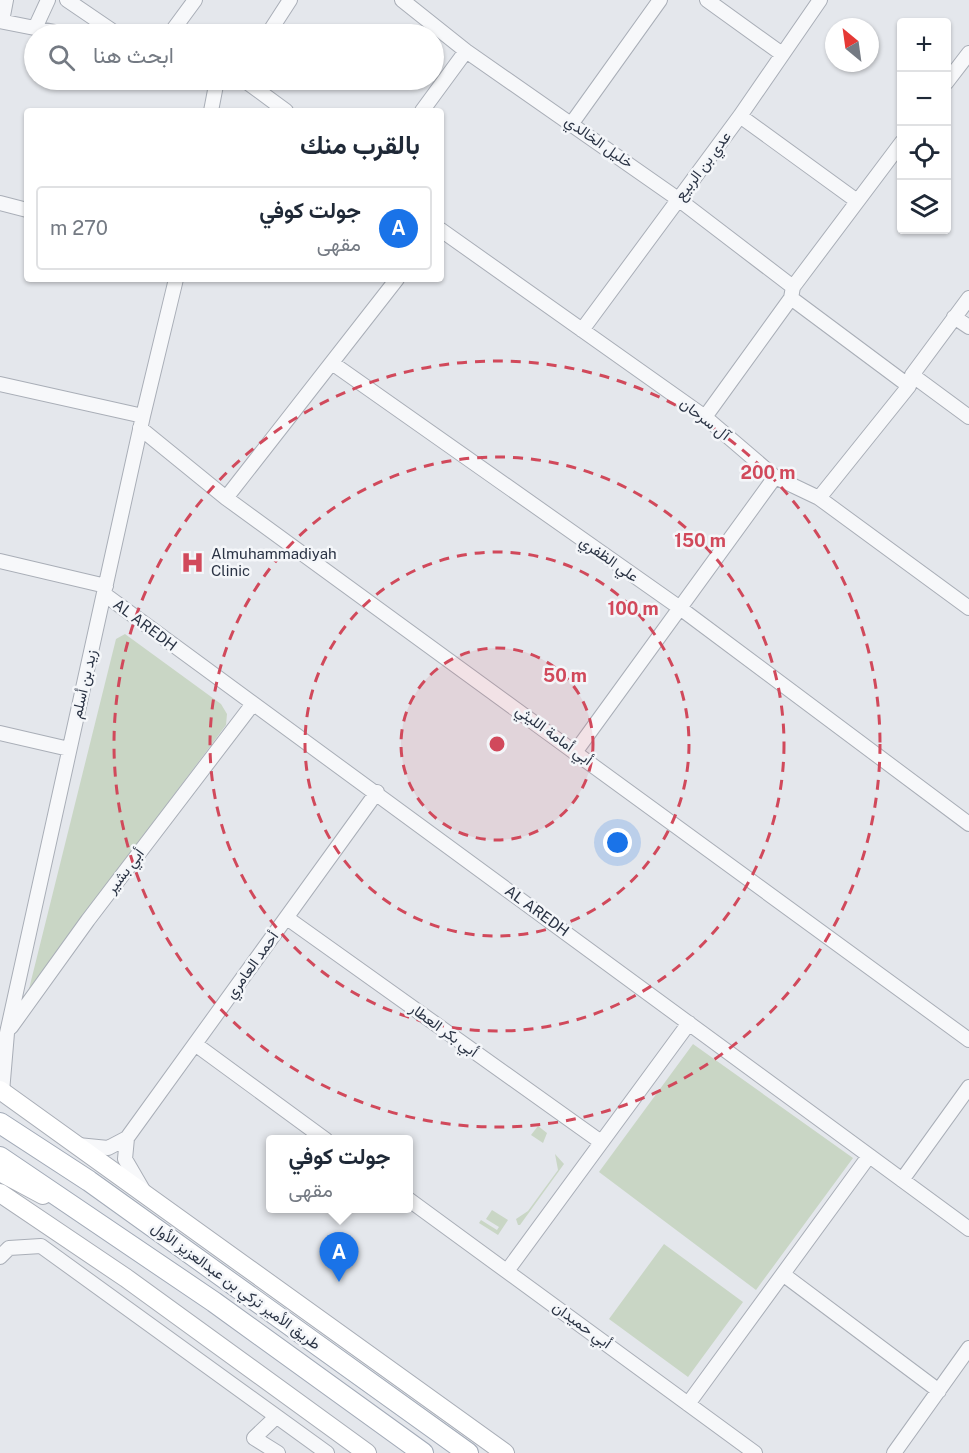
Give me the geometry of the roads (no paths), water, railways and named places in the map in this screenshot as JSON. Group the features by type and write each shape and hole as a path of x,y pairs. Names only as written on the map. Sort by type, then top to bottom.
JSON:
{"main road":[{"path":"1,1091 505,1453"},
{"name":"طريق الأمير تركي بن عبدالعزيز الأول","path":"0,1123 89,1181 468,1453"},
{"name":"طريق الأمير تركي بن عبدالعزيز الأول","path":"0,1157 214,1302 423,1453"},
{"path":"0,1172 113,1232"},
{"path":"0,1193 126,1278 367,1453"}],"street":[{"path":"6,0 1,21 24,24"},
{"path":"37,24 48,0"},
{"path":"67,0 102,24"},
{"path":"177,24 195,0"},
{"path":"274,24 290,0"},
{"name":"خليل الخالدي","path":"402,0 432,24"},
{"path":"572,123 660,0"},
{"path":"707,0 782,54"},
{"name":"عدي بن الربيع","path":"582,330 740,116 820,0"},
{"name":"خليل الخالدي","path":"444,33 678,199 792,292 910,380 969,417"},
{"path":"444,81 466,51"},
{"path":"951,76 969,53"},
{"path":"212,108 215,90"},
{"path":"258,90 282,108"},
{"path":"424,108 437,90"},
{"path":"740,116 857,201"},
{"path":"705,417 857,201 897,149"},
{"path":"0,203 24,209"},
{"name":"آل سرحان","path":"444,232 705,417 775,477 819,498 969,608"},
{"name":"زيد بن أسلم","path":"1,1091 3,1036 141,422 175,282"},
{"path":"226,498 395,282"},
{"path":"819,498 910,380 969,298"},
{"path":"954,317 969,327"},
{"name":"علي الظفري","path":"333,363 680,608 969,824"},
{"path":"0,384 141,422"},
{"name":"أبي أمامة الليثي","path":"141,422 226,498 576,751 969,1040"},
{"path":"576,751 775,477"},
{"path":"0,561 105,590"},
{"name":"AL AREDH","path":"105,590 252,705 377,792 969,1229"},
{"name":"أبي بشير","path":"3,1036 88,920 252,705"},
{"path":"0,734 69,750"},
{"name":"أحمد العامري","path":"127,1138 377,792"},
{"name":"أبي بكر العطار","path":"286,918 601,1143"},
{"path":"507,1271 688,1023"},
{"path":"195,1044 319,1135"},
{"path":"902,1180 969,1087"},
{"path":"75,1145 108,1148 127,1138"},
{"path":"127,1138 125,1159 148,1198"},
{"path":"688,1404 869,1156"},
{"name":"أبي حميدان","path":"413,1203 755,1453"},
{"path":"0,1257 9,1248 41,1246 327,1453"},
{"path":"784,1275 939,1391"},
{"path":"894,1453 969,1348"},
{"path":"276,1417 254,1438 278,1453"}],"place":[{"name":"Almuhammadiyah Clinic","path":"193,563"},
{"name":"جولت كوفي","path":"339,1282"}]}
